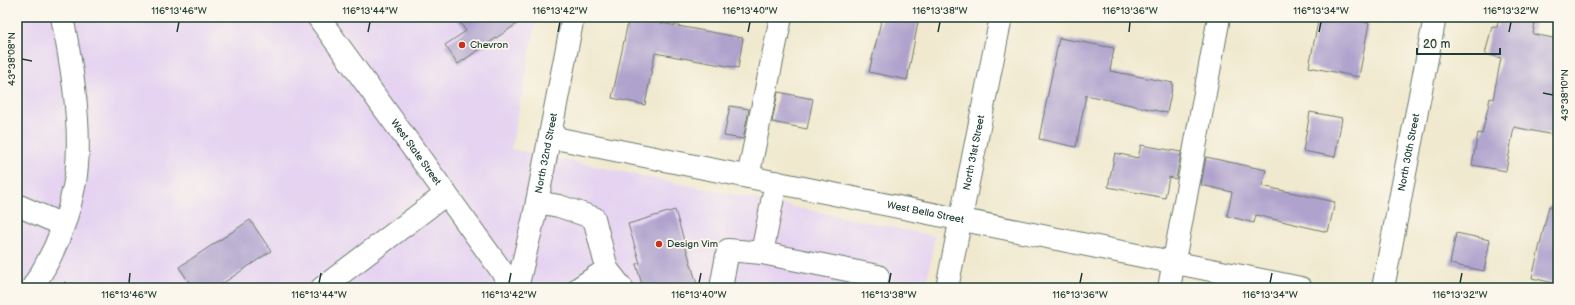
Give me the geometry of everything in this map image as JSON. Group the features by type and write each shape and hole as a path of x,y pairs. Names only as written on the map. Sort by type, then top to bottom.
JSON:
{"street":[{"path":"32,288 46,268 63,225 74,186 77,142 72,82 62,17"},
{"name":"West State Street","path":"318,17 516,288"},
{"name":"North 32nd Street","path":"516,288 537,202 573,17"},
{"path":"748,176 781,17"},
{"name":"North 31st Street","path":"947,288 1001,17"},
{"path":"1169,288 1219,17"},
{"name":"North 30th Street","path":"1383,288 1435,17"},
{"name":"West Bella Street","path":"550,137 1301,288"},
{"path":"762,253 776,182"},
{"path":"322,288 446,194"},
{"path":"537,202 559,206 594,218 607,269 622,288"},
{"path":"17,205 63,225"},
{"path":"721,288 728,250 762,253 878,276 876,288"},
{"path":"579,288 607,269"}],"path":[{"path":"64,283 92,288"}],"shaded area":[{"path":"17,17 537,17 511,149 935,236 926,288 17,288"}],"building":[{"path":"456,17 527,17 458,64 445,45 466,31"},
{"path":"629,17 743,38 738,68 655,53 645,105 612,98"},
{"path":"882,17 919,17 907,80 869,72"},
{"path":"1319,17 1338,17 1369,23 1359,77 1309,67"},
{"path":"1499,17 1536,17 1533,34 1558,39 1558,136 1514,127 1506,171 1472,165 1478,133 1482,134 1490,98 1493,99 1501,58 1485,54 1492,26 1497,27"},
{"path":"1059,38 1114,48 1110,71 1173,83 1167,113 1086,95 1076,147 1039,139"},
{"path":"778,92 813,99 807,129 772,122"},
{"path":"730,106 749,109 743,139 724,136"},
{"path":"1310,112 1342,118 1335,157 1303,151"},
{"path":"1141,145 1181,152 1176,179 1169,177 1165,198 1108,187 1115,153 1138,158"},
{"path":"1206,157 1266,170 1262,186 1335,202 1328,232 1256,215 1254,223 1227,216 1232,192 1201,185"},
{"path":"1549,206 1558,207 1558,284 1532,278"},
{"name":"Design Vim","path":"675,210 698,288 643,288 636,264 640,263 628,224"},
{"path":"250,220 271,251 216,288 193,288 179,267"},
{"path":"1456,233 1490,240 1484,271 1450,264"}],"place":[{"name":"Chevron","path":"462,45"},
{"name":"Design Vim","path":"659,244"}]}
